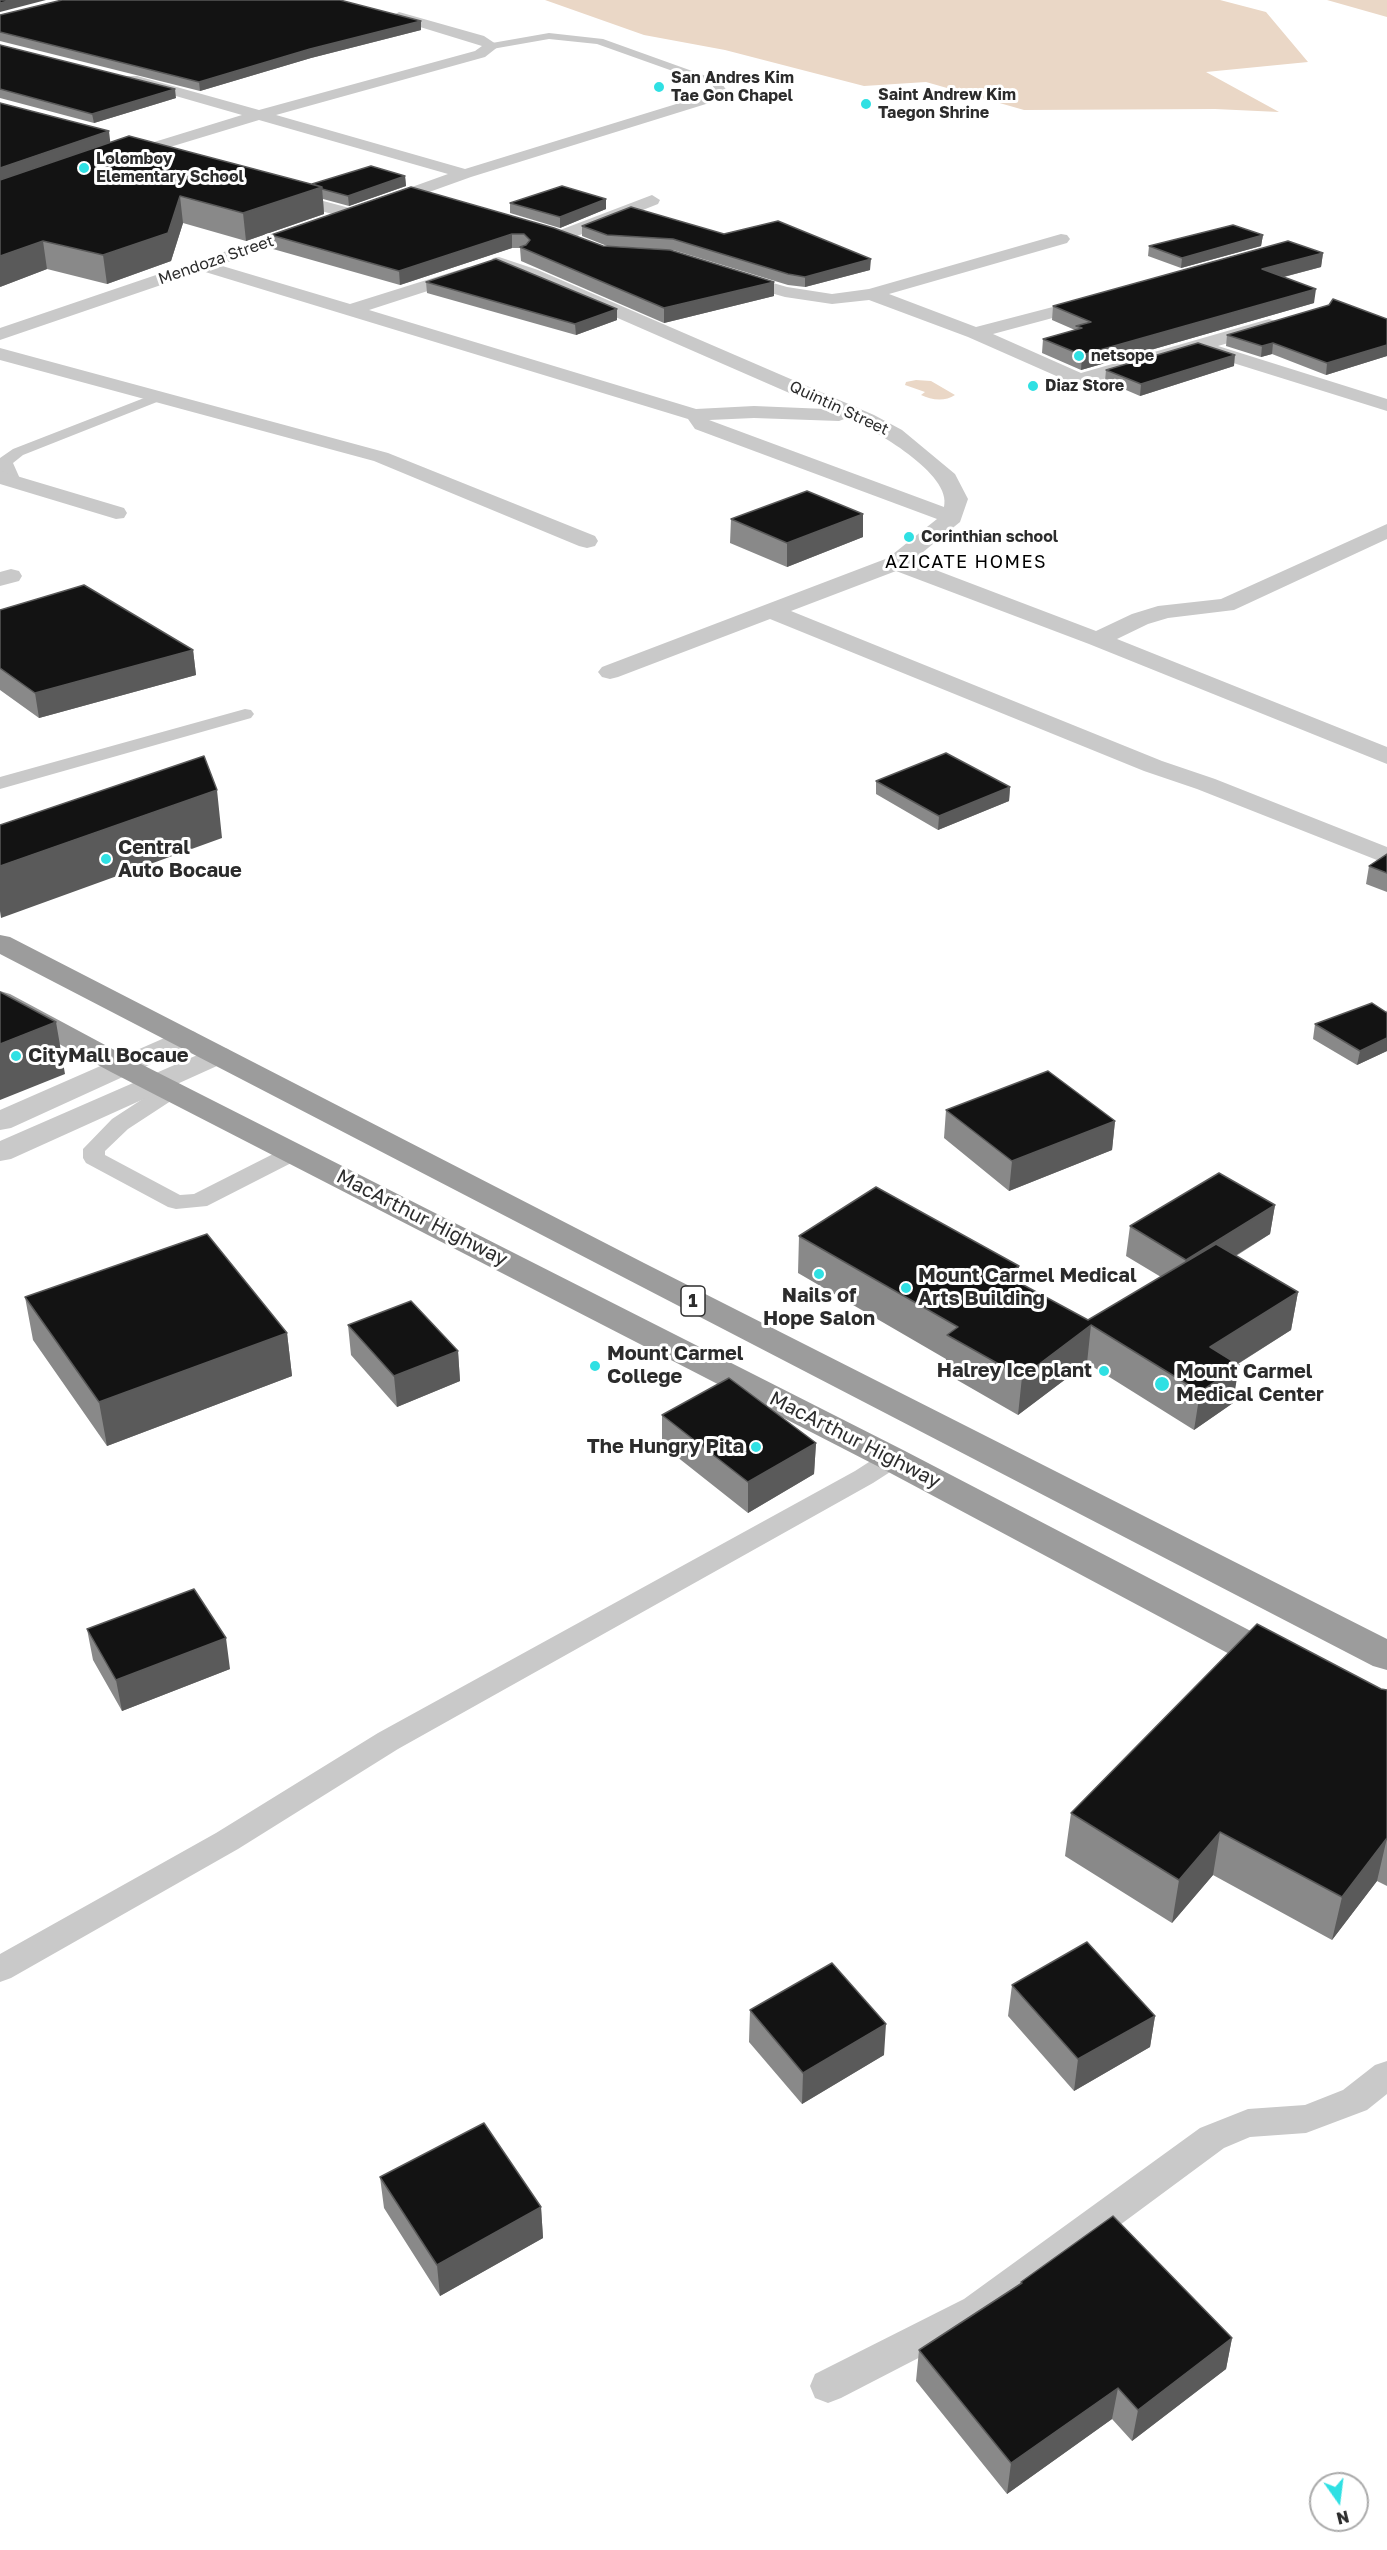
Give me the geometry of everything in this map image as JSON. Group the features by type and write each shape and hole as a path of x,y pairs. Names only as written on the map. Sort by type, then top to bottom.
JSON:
{"highway":[{"name":"1","path":"0,943 1387,1656"},
{"name":"MacArthur Highway","path":"0,1000 122,1066 295,1152 892,1459 1303,1676"}],"street":[{"path":"159,161 127,155 259,115 480,54 492,46 479,39 399,16"},
{"path":"116,75 465,174"},
{"name":"Mendoza Street","path":"0,334 465,174 717,96"},
{"path":"272,192 351,214"},
{"path":"414,193 436,199"},
{"path":"583,245 555,235 652,200"},
{"path":"717,271 785,292 832,299 871,294 1061,239"},
{"path":"355,309 528,251"},
{"name":"Quintin Street","path":"499,262 543,278 867,419 895,434 948,478 957,499 952,517"},
{"path":"201,265 355,309 695,415 783,412 834,414 867,419"},
{"path":"871,294 975,333 1079,380 1287,320"},
{"path":"975,333 1117,295"},
{"path":"1199,346 1387,405"},
{"path":"0,354 381,457 587,541"},
{"path":"695,415 702,425 952,517"},
{"path":"7,479 116,513"},
{"path":"610,672 896,563 952,517"},
{"path":"1097,639 1140,619 1166,611 1226,605 1387,531"},
{"path":"896,563 1097,639 1387,756"},
{"path":"770,611 1153,766 1206,784 1387,856"},
{"path":"0,1121 184,1038"},
{"path":"0,1152 164,1086 218,1055"}],"lane":[{"path":"492,46 549,36 599,42 716,83 722,91 717,96"},
{"path":"7,479 5,461 18,452 157,397"},
{"path":"0,783 245,714"},
{"path":"164,1086 94,1149 94,1158 154,1188 176,1202 198,1201 295,1152"},
{"path":"0,1969 227,1841 388,1742 854,1483 892,1459"},
{"path":"828,2386 977,2310 1212,2138 1248,2124 1305,2120 1354,2100 1387,2074"}],"shaded area":[{"path":"545,0 1220,0 1266,12 1308,62 1206,72 1279,112 1215,109 1024,110 926,82 864,86 725,50 644,35"},
{"path":"1327,0 1387,0 1387,17"},
{"path":"931,381 955,395 942,399 925,397 921,395 925,392 905,385 906,382"}],"building":[{"path":"62,0 340,0 421,21 310,49 199,82 0,32 0,15"},
{"path":"0,45 175,89 92,114 0,89"},
{"path":"0,103 109,131 0,168"},
{"path":"129,136 322,187 243,213 180,196 168,233 103,255 43,241 0,256 0,180"},
{"path":"371,166 405,176 348,196 312,184"},
{"path":"562,186 606,199 560,217 510,203"},
{"path":"411,187 554,228 603,246 670,250 774,282 664,308 520,247 526,245 530,240 524,234 512,234 399,271 271,235"},
{"path":"631,207 724,234 778,221 871,259 805,277 788,274 673,239 607,235 582,226"},
{"path":"1233,225 1263,235 1182,258 1149,246"},
{"path":"1288,241 1323,253 1262,269 1316,289 1082,355 1043,339 1082,328 1076,326 1091,322 1053,306"},
{"path":"496,259 617,309 575,324 426,282"},
{"path":"1333,299 1387,319 1387,345 1327,363 1273,343 1262,346 1227,335 1329,305"},
{"path":"1198,343 1235,355 1141,384 1106,370"},
{"path":"807,491 863,514 787,543 731,519"},
{"path":"84,585 193,650 35,693 0,668 0,610"},
{"path":"946,753 1010,787 939,816 876,781"},
{"path":"204,756 217,790 0,866 0,825"},
{"path":"1387,854 1387,873 1369,866"},
{"path":"0,992 56,1022 0,1044"},
{"path":"1372,1003 1387,1013 1387,1038 1360,1051 1315,1024"},
{"path":"1048,1071 1115,1121 1012,1161 946,1110"},
{"path":"1219,1173 1275,1205 1186,1260 1130,1226"},
{"path":"876,1187 1019,1266 1005,1275 1088,1320 1216,1244 1298,1292 1210,1347 1239,1365 1200,1392 1091,1325 1022,1377 947,1335 958,1327 799,1236"},
{"path":"207,1234 287,1333 99,1402 25,1297"},
{"path":"411,1301 458,1351 394,1376 348,1325"},
{"path":"729,1378 816,1443 748,1482 662,1415"},
{"path":"194,1589 226,1638 116,1680 87,1629"},
{"path":"1257,1624 1381,1689 1387,1690 1387,1838 1342,1897 1220,1832 1179,1880 1071,1813"},
{"path":"1087,1942 1155,2016 1078,2059 1012,1985"},
{"path":"832,1963 886,2024 803,2073 750,2010"},
{"path":"484,2123 541,2207 437,2265 380,2177"},
{"path":"1113,2216 1232,2338 1138,2410 1118,2388 1011,2463 919,2350 1022,2283"}],"place":[{"name":"San Andres Kim Tae Gon Chapel","path":"659,87"},
{"name":"Saint Andrew Kim Taegon Shrine","path":"866,104"},
{"name":"Lolomboy Elementary School","path":"84,168"},
{"name":"netsope","path":"1079,356"},
{"name":"Diaz Store","path":"1033,386"},
{"name":"Corinthian school","path":"909,537"},
{"name":"Central Auto Bocaue","path":"106,859"},
{"name":"CityMall Bocaue","path":"16,1056"},
{"name":"Nails of Hope Salon","path":"819,1274"},
{"name":"Mount Carmel Medical Arts Building","path":"906,1288"},
{"name":"Mount Carmel College","path":"595,1366"},
{"name":"Halrey Ice plant","path":"1104,1371"},
{"name":"Mount Carmel Medical Center","path":"1162,1384"},
{"name":"The Hungry Pita","path":"756,1447"}],"district":[{"name":"AZICATE HOMES","path":"966,562"}]}
